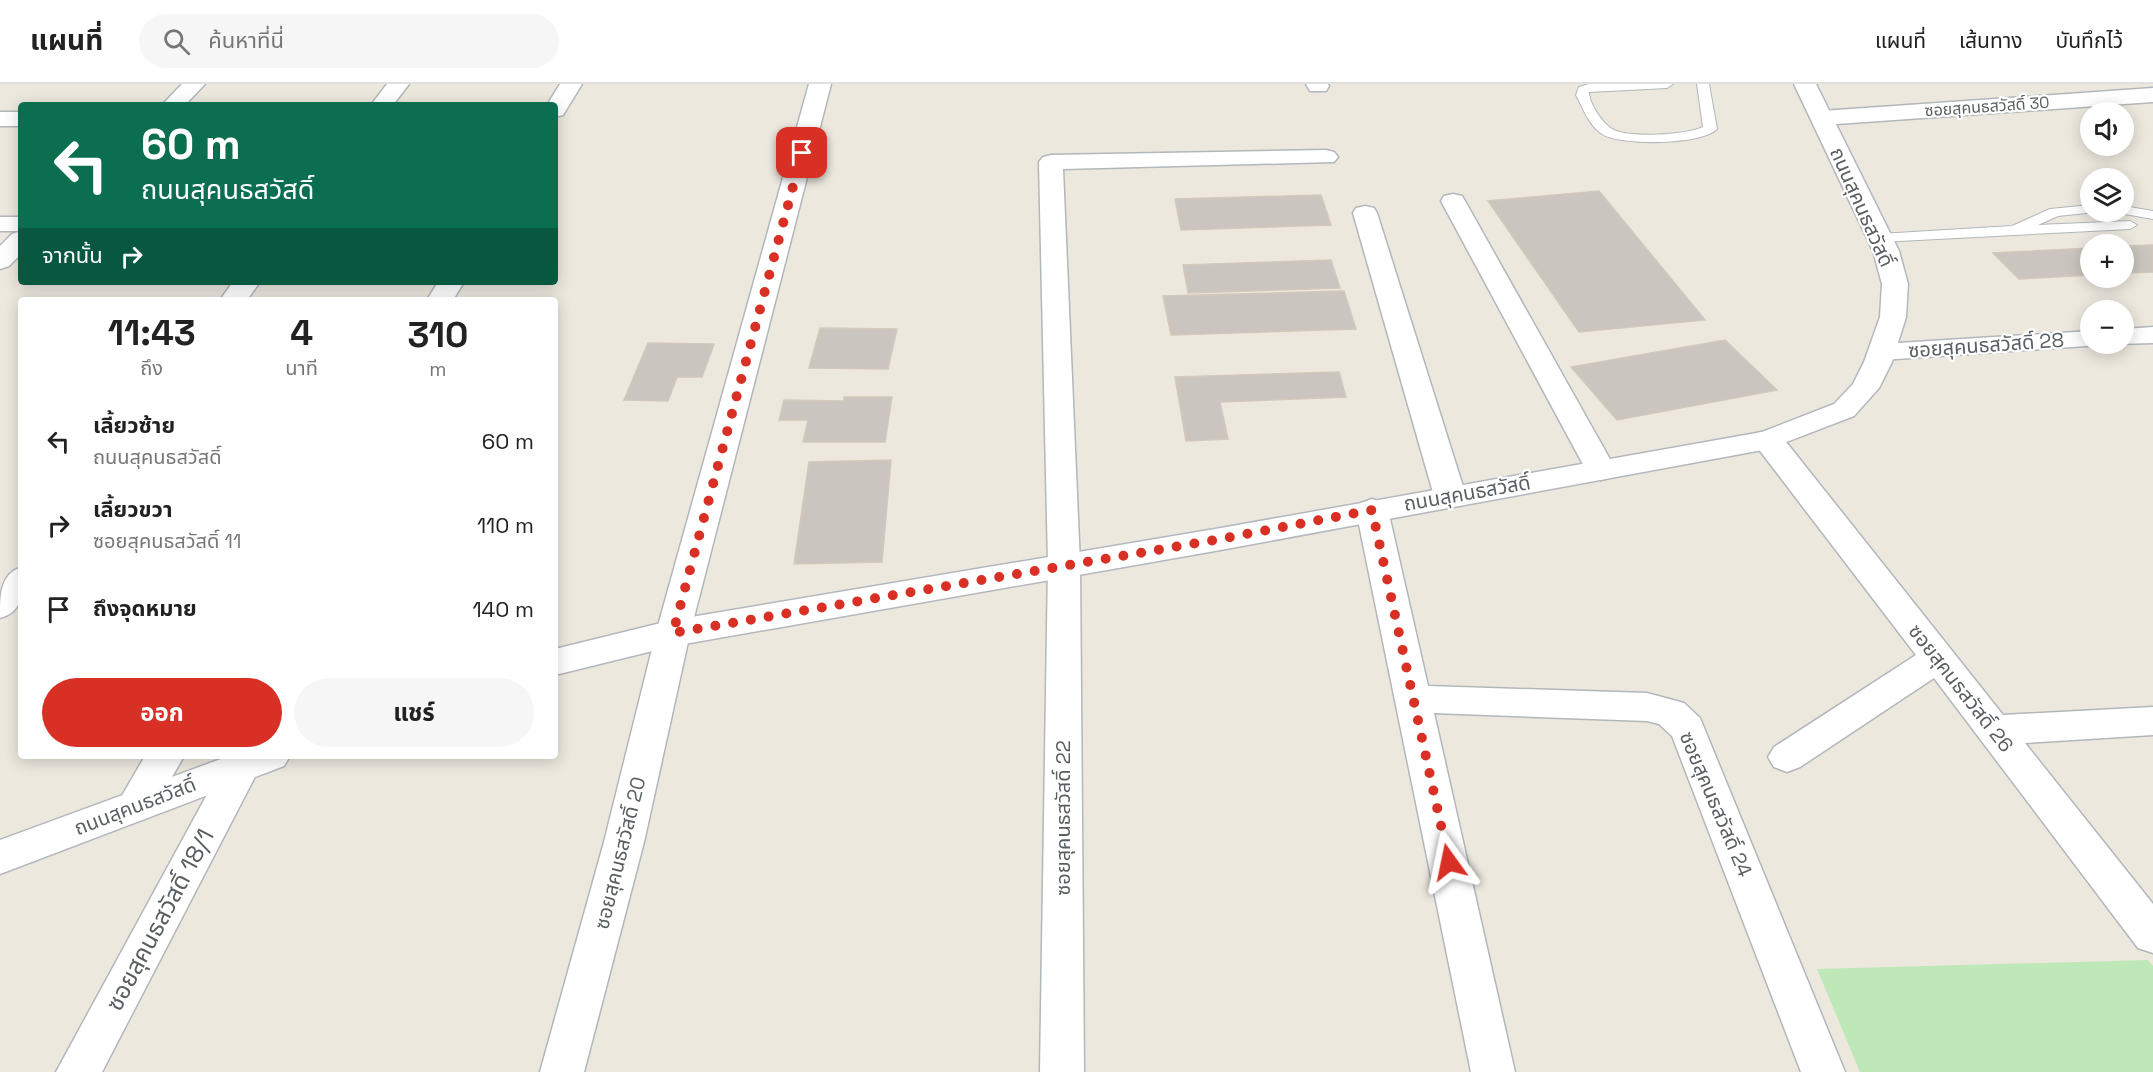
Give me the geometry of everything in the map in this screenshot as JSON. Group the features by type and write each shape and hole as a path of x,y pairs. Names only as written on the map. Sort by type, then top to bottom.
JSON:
{"street":[{"path":"176,102 194,84"},
{"path":"384,102 398,84"},
{"path":"558,105 571,84"},
{"name":"ซอยสุคนธสวัสดิ์ 20","path":"562,1072 624,842 673,633 820,84"},
{"name":"ถนนสุคนธสวัสดิ์","path":"558,661 673,633 1064,564 1215,540 1450,496 1768,441 1844,410 1865,388 1882,352 1893,317 1895,284 1880,238 1805,84"},
{"name":"ซอยสุคนธสวัสดิ์ 30","path":"1822,118 2153,95"},
{"path":"0,119 18,118"},
{"name":"ซอยสุคนธสวัสดิ์ 22","path":"1062,1072 1064,564 1052,162 1326,157"},
{"path":"1453,201 1601,470"},
{"path":"1365,213 1450,496"},
{"path":"0,224 18,224"},
{"path":"0,261 18,242"},
{"path":"235,297 245,285"},
{"path":"2134,336 2153,335"},
{"name":"ซอยสุคนธสวัสดิ์ 28","path":"1882,352 2080,340"},
{"name":"ซอยสุคนธสวัสดิ์ 26","path":"1768,441 2153,935"},
{"path":"1372,510 1493,1072"},
{"path":"0,606 18,583"},
{"path":"1787,757 1938,658"},
{"name":"ซอยสุคนธสวัสดิ์ 24","path":"1414,699 1647,707 1671,713 1688,728 1823,1072"},
{"path":"1993,730 2153,721"},
{"path":"135,806 163,759"},
{"name":"ถนนสุคนธสวัสดิ์","path":"0,857 256,762"},
{"name":"ซอยสุคนธสวัสดิ์ 18/1","path":"78,1072 256,762"}],"lane":[{"path":"1667,84 1593,87 1584,90 1582,95 1602,128 1609,134 1624,137 1695,135 1710,129 1703,84"},
{"path":"2015,230 2055,212 2080,210"},
{"path":"2134,212 2153,215"},
{"path":"1880,238 2130,225"}],"green space":[{"path":"2148,960 2153,966 2153,1072 1860,1072 1817,969"}],"building":[{"path":"1599,191 1705,320 1579,332 1488,201"},
{"path":"1321,195 1331,225 1181,230 1175,199"},
{"path":"2153,245 2153,272 2134,273 2134,246"},
{"path":"2080,249 2080,276 2019,279 1993,253"},
{"path":"1331,260 1340,288 1188,293 1183,265"},
{"path":"1344,291 1356,329 1171,335 1163,296"},
{"path":"820,328 897,329 888,369 809,368"},
{"path":"1725,340 1777,390 1617,420 1571,367"},
{"path":"648,343 714,344 702,377 677,377 668,401 624,400"},
{"path":"1339,372 1346,397 1220,402 1228,439 1186,441 1175,377"},
{"path":"844,397 892,397 885,442 803,442 808,420 779,420 784,400 844,401"},
{"path":"891,460 882,562 794,564 809,462"}],"route":[{"path":"802,153 673,633 1064,564 1215,540 1372,510 1449,862"}]}
